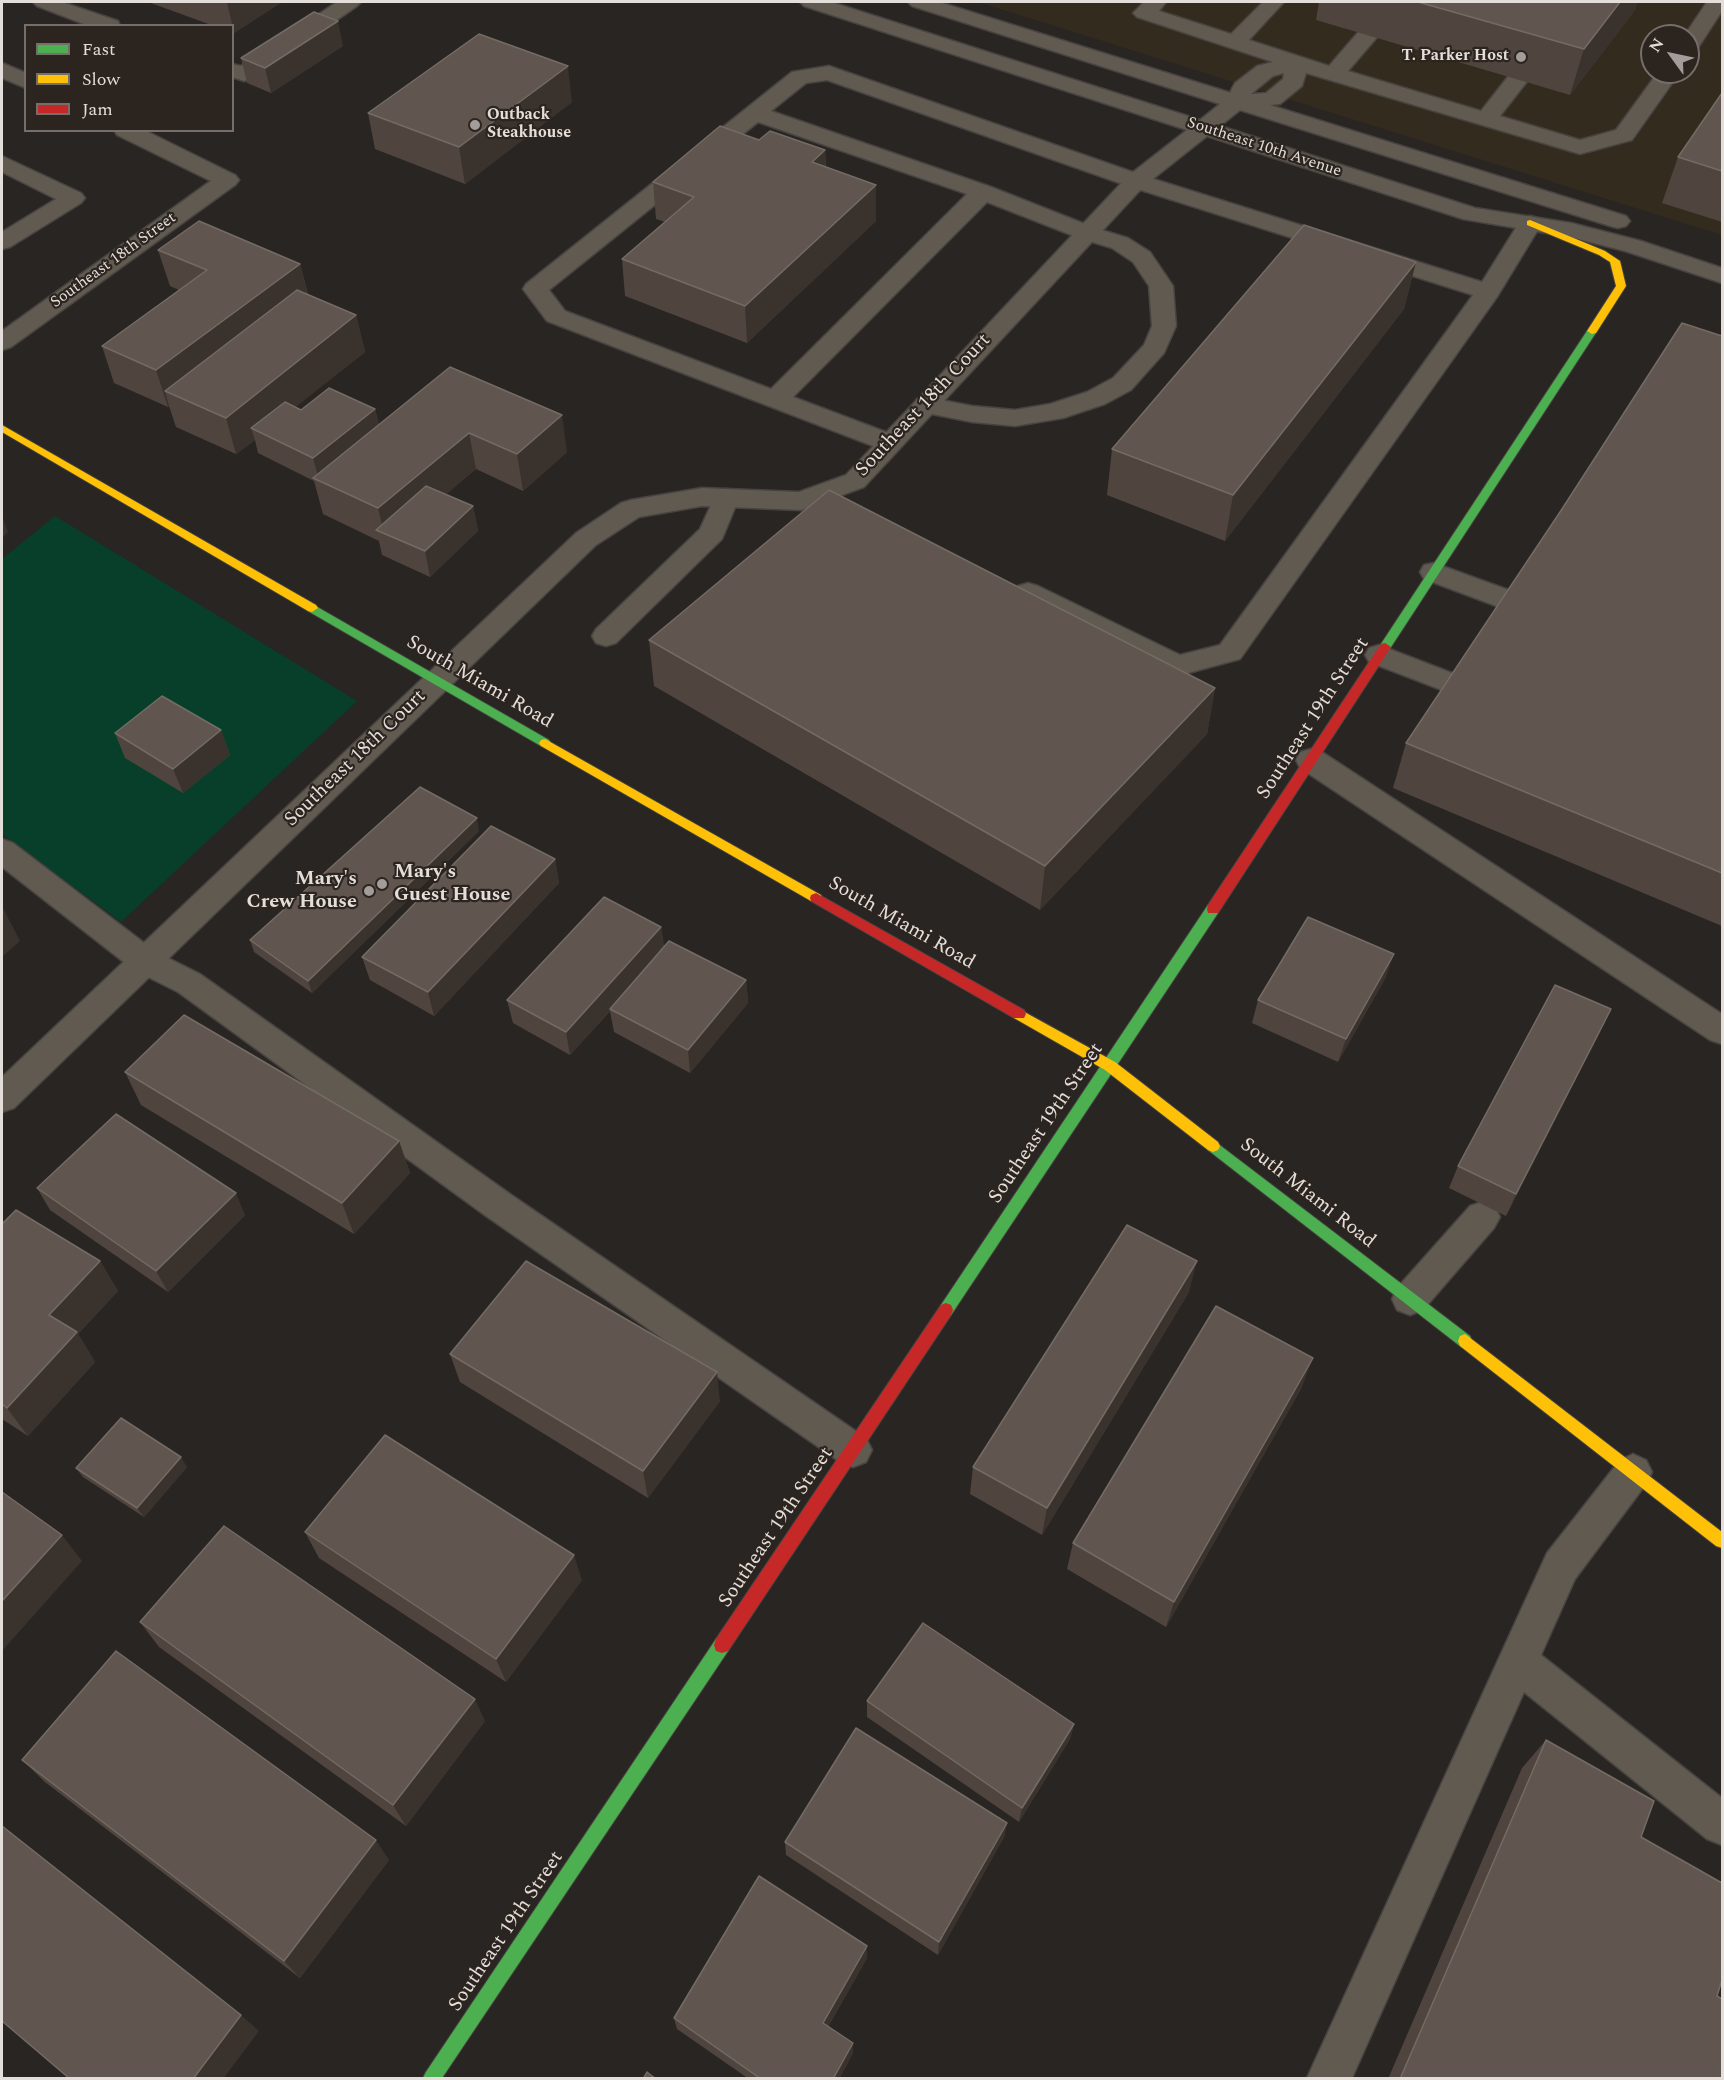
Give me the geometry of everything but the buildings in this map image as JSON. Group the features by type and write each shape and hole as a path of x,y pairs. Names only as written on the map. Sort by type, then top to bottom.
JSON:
{"street":[{"path":"44,2 104,24"},
{"path":"236,79 350,2"},
{"name":"Southeast 10th Avenue","path":"811,2 1471,214 1530,223 1633,246 1722,276"},
{"name":"Southeast 10th Avenue","path":"918,2 1722,253"},
{"path":"1156,2 1144,13 1296,63 1580,147 1624,135 1660,84"},
{"path":"1235,42 1274,2"},
{"path":"1700,28 1718,2"},
{"path":"950,46 981,21"},
{"path":"1334,74 1368,35"},
{"path":"1236,102 1272,99 1294,81 1296,63"},
{"path":"2,70 24,81"},
{"path":"890,443 556,316 535,289 800,76 829,73 1136,181 1488,292"},
{"path":"1486,119 1518,79"},
{"name":"Southeast 18th Court","path":"2,1098 586,538 630,509 702,497 801,501 855,481 1136,181 1236,102"},
{"path":"754,113 983,192 1087,233 1120,243 1143,257 1161,286 1164,326 1155,348 1122,384 1096,398 1054,412 1016,418 972,414 926,405"},
{"path":"129,132 156,146 177,132"},
{"name":"Southeast 18th Street","path":"2,342 227,180 156,146"},
{"path":"2,163 73,198 2,242"},
{"path":"776,400 983,192"},
{"path":"1001,580 1178,666 1230,652 1488,292 1530,223"},
{"name":"Southeast 19th Street","path":"432,2079 1110,1066 1621,286 1615,261 1602,253 1530,223"},
{"name":"South Miami Road","path":"2,428 437,681 1110,1066 1722,1541"},
{"path":"830,490 858,507"},
{"path":"606,636 712,533 726,498"},
{"path":"1434,572 1515,603"},
{"path":"1379,655 1460,687"},
{"path":"1311,760 1722,1031"},
{"path":"2,851 145,961 189,983 498,1205 853,1450"},
{"path":"1410,1299 1482,1217"},
{"path":"1329,2079 1561,1566 1633,1472"},
{"path":"1517,1661 1722,1824"}],"shaded area":[{"path":"978,2 1722,2 1722,235"}],"green space":[{"path":"55,516 357,701 121,922 2,834 2,559"}],"traffic: fast":[{"path":"1385,647 1592,331"},
{"path":"312,608 545,743"},
{"path":"946,1310 1213,909"},
{"path":"1213,1146 1465,1341"},
{"path":"432,2078 722,1645"}],"traffic: slow":[{"path":"1530,223 1602,253 1615,261 1621,286 1592,331"},
{"path":"2,428 312,608"},
{"path":"545,743 816,898"},
{"path":"1019,1014 1110,1066 1213,1146"},
{"path":"1465,1341 1722,1541"}],"traffic: jam":[{"path":"1213,909 1385,647"},
{"path":"816,898 1019,1014"},
{"path":"722,1645 946,1310"}],"place":[{"name":"T. Parker Host","path":"1521,57"},
{"name":"Outback Steakhouse","path":"475,125"},
{"name":"Mary's Guest House","path":"382,884"},
{"name":"Mary's Crew House","path":"369,891"}]}
